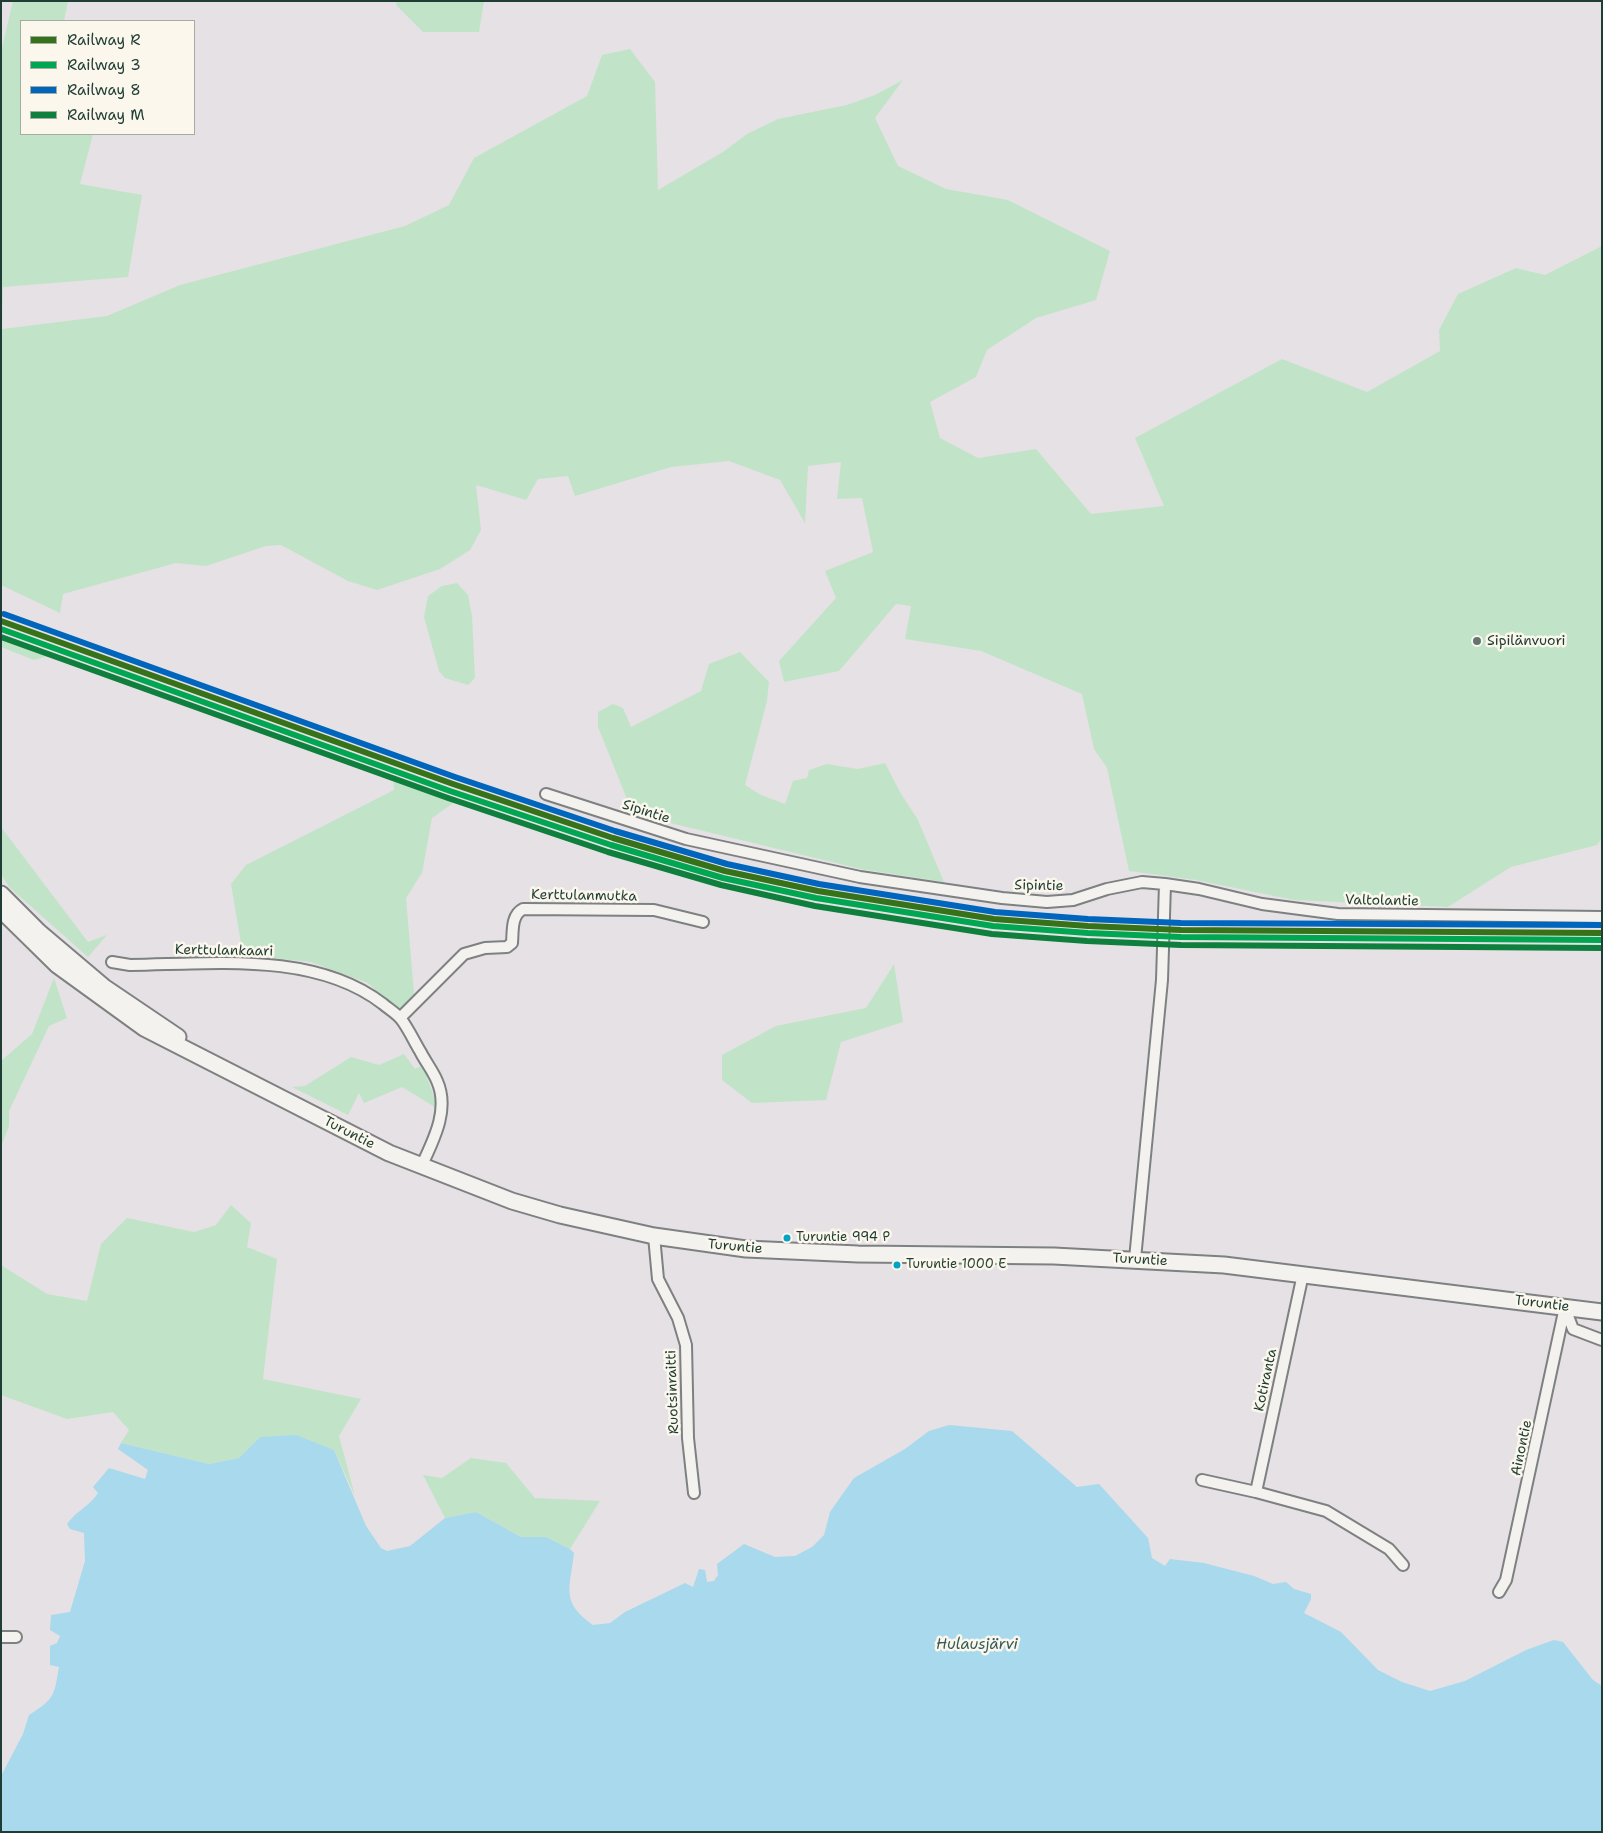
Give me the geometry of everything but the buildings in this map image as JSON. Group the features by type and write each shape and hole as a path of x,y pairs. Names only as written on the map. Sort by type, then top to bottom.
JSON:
{"main road":[{"name":"Turuntie","path":"1,894 39,932 104,987 168,1030 202,1057"},
{"name":"Turuntie","path":"1,910 57,965 144,1028 355,1136 421,1167 512,1201 560,1216 654,1236 746,1249 1135,1260 1224,1265 1602,1312"}],"street":[{"name":"Sipintie","path":"546,794 686,839 860,877 992,897 1047,902 1072,900 1142,882 1165,884"},
{"name":"Valtolantie","path":"1165,884 1199,889 1262,904 1338,914 1602,917"},
{"path":"1135,1260 1162,980 1165,884"},
{"name":"Kerttulanmutka","path":"400,1018 464,954 485,948 507,947 512,943 514,919 518,912 523,910 654,910 703,922"},
{"name":"Kerttulankaari","path":"112,962 130,965 250,963 289,966 350,985 373,996 400,1018 438,1082 442,1099 441,1115 436,1135 421,1167"},
{"name":"Ruotsinraitti","path":"654,1236 658,1279 678,1318 686,1345 688,1438 694,1493"},
{"name":"Kotiranta","path":"1256,1492 1303,1274"},
{"path":"1565,1307 1573,1329 1602,1340"},
{"name":"Ainontie","path":"1499,1592 1506,1580 1565,1307"},
{"path":"1202,1480 1326,1510 1389,1549 1404,1565"},
{"path":"1,1637 16,1637"}],"green space":[{"path":"13,1 68,1 64,20 20,20 20,135 93,135 80,184 142,195 128,277 3,287 2,329 107,316 180,285 405,226 449,205 474,158 587,96 602,55 630,49 655,82 658,190 723,152 747,134 778,119 847,105 875,95 903,80 875,118 898,166 946,189 1008,200 1110,251 1096,300 1036,318 987,350 976,377 930,402 940,438 978,458 1036,449 1091,514 1164,506 1135,438 1282,359 1367,392 1440,351 1439,330 1458,294 1516,268 1545,275 1602,246 1602,838 1597,845 1511,867 1448,907 1294,900 1196,880 1129,871 1107,768 1094,749 1082,694 981,651 905,639 911,606 896,604 839,671 784,682 779,661 836,598 825,571 873,552 862,498 837,499 841,462 808,466 805,523 780,480 729,461 671,467 575,496 568,476 538,479 526,500 476,485 481,530 470,550 440,569 377,590 348,581 281,545 266,546 206,566 176,563 63,594 60,613 1,585 1,52"},
{"path":"397,1 484,1 479,32 423,32 396,5"},
{"path":"457,583 468,595 472,616 475,678 468,685 445,678 439,671 424,617 428,596 442,586"},
{"path":"1,634 56,654 34,660 1,647"},
{"path":"740,652 769,682 767,701 745,785 761,795 785,804 793,781 807,778 809,770 827,764 858,769 885,763 900,792 918,820 944,882 861,869 633,814 598,727 598,712 613,704 623,708 631,727 701,691 709,664"},
{"path":"393,775 459,799 432,818 422,873 406,898 415,1005 407,1018 368,983 311,962 243,955 231,884 246,865 394,790"},
{"path":"1,827 88,942 107,935 88,957 9,887 1,874"},
{"path":"894,964 903,1022 841,1042 826,1100 752,1103 722,1080 722,1055 776,1026 866,1008"},
{"path":"54,978 67,1018 49,1026 9,1111 9,1126 1,1147 1,1061 32,1034"},
{"path":"404,1054 415,1069 423,1065 438,1109 402,1087 364,1103 359,1093 348,1115 292,1087 305,1086 351,1057 379,1065"},
{"path":"231,1205 251,1223 247,1247 277,1259 263,1379 361,1399 339,1436 355,1496 334,1450 260,1437 239,1458 209,1464 121,1443 129,1430 113,1412 67,1419 1,1395 1,1265 47,1294 87,1301 101,1244 127,1218 194,1232 216,1225"},
{"path":"471,1458 506,1463 535,1498 600,1501 570,1549 546,1537 521,1537 476,1512 445,1518 423,1475 442,1478"}],"water":[{"name":"Hulausjärvi","path":"949,1425 1012,1431 1077,1487 1099,1484 1148,1538 1152,1558 1165,1566 1170,1559 1204,1563 1254,1576 1273,1584 1286,1582 1294,1589 1311,1594 1311,1599 1304,1613 1341,1632 1378,1670 1402,1682 1430,1691 1465,1681 1526,1650 1554,1640 1563,1642 1593,1680 1602,1686 1602,1832 1,1832 1,1776 23,1734 29,1715 44,1705 54,1691 59,1667 50,1665 50,1646 57,1643 60,1636 50,1630 51,1615 70,1612 85,1561 84,1533 70,1529 67,1524 98,1493 93,1487 109,1468 145,1479 148,1470 118,1449 121,1443 209,1464 239,1458 260,1437 296,1435 334,1450 366,1526 381,1548 387,1551 410,1546 445,1518 476,1512 521,1537 546,1537 570,1549 574,1553 570,1585 571,1601 583,1617 593,1625 610,1623 625,1612 685,1583 693,1587 699,1569 705,1570 707,1582 714,1581 718,1575 717,1564 744,1544 775,1557 795,1556 812,1547 824,1535 830,1512 854,1478 905,1449 929,1431"}],"rail line":[{"name":"8","path":"4,614 455,777 615,831 727,864 819,884 995,912 1088,919 1181,923 1602,925"},
{"name":"R","path":"1,621 453,784 613,838 725,871 818,891 994,919 1088,926 1181,930 1602,933"},
{"name":"3","path":"1,629 450,791 611,845 723,878 816,898 993,926 1088,933 1181,937 1602,940"},
{"name":"M","path":"1,637 448,798 608,852 721,885 815,906 992,934 1087,941 1181,945 1602,948"}],"place":[{"name":"Sipilänvuori","path":"1477,641"},
{"name":"Turuntie 994 P","path":"787,1238"},
{"name":"Turuntie 1000 E","path":"897,1265"}]}
